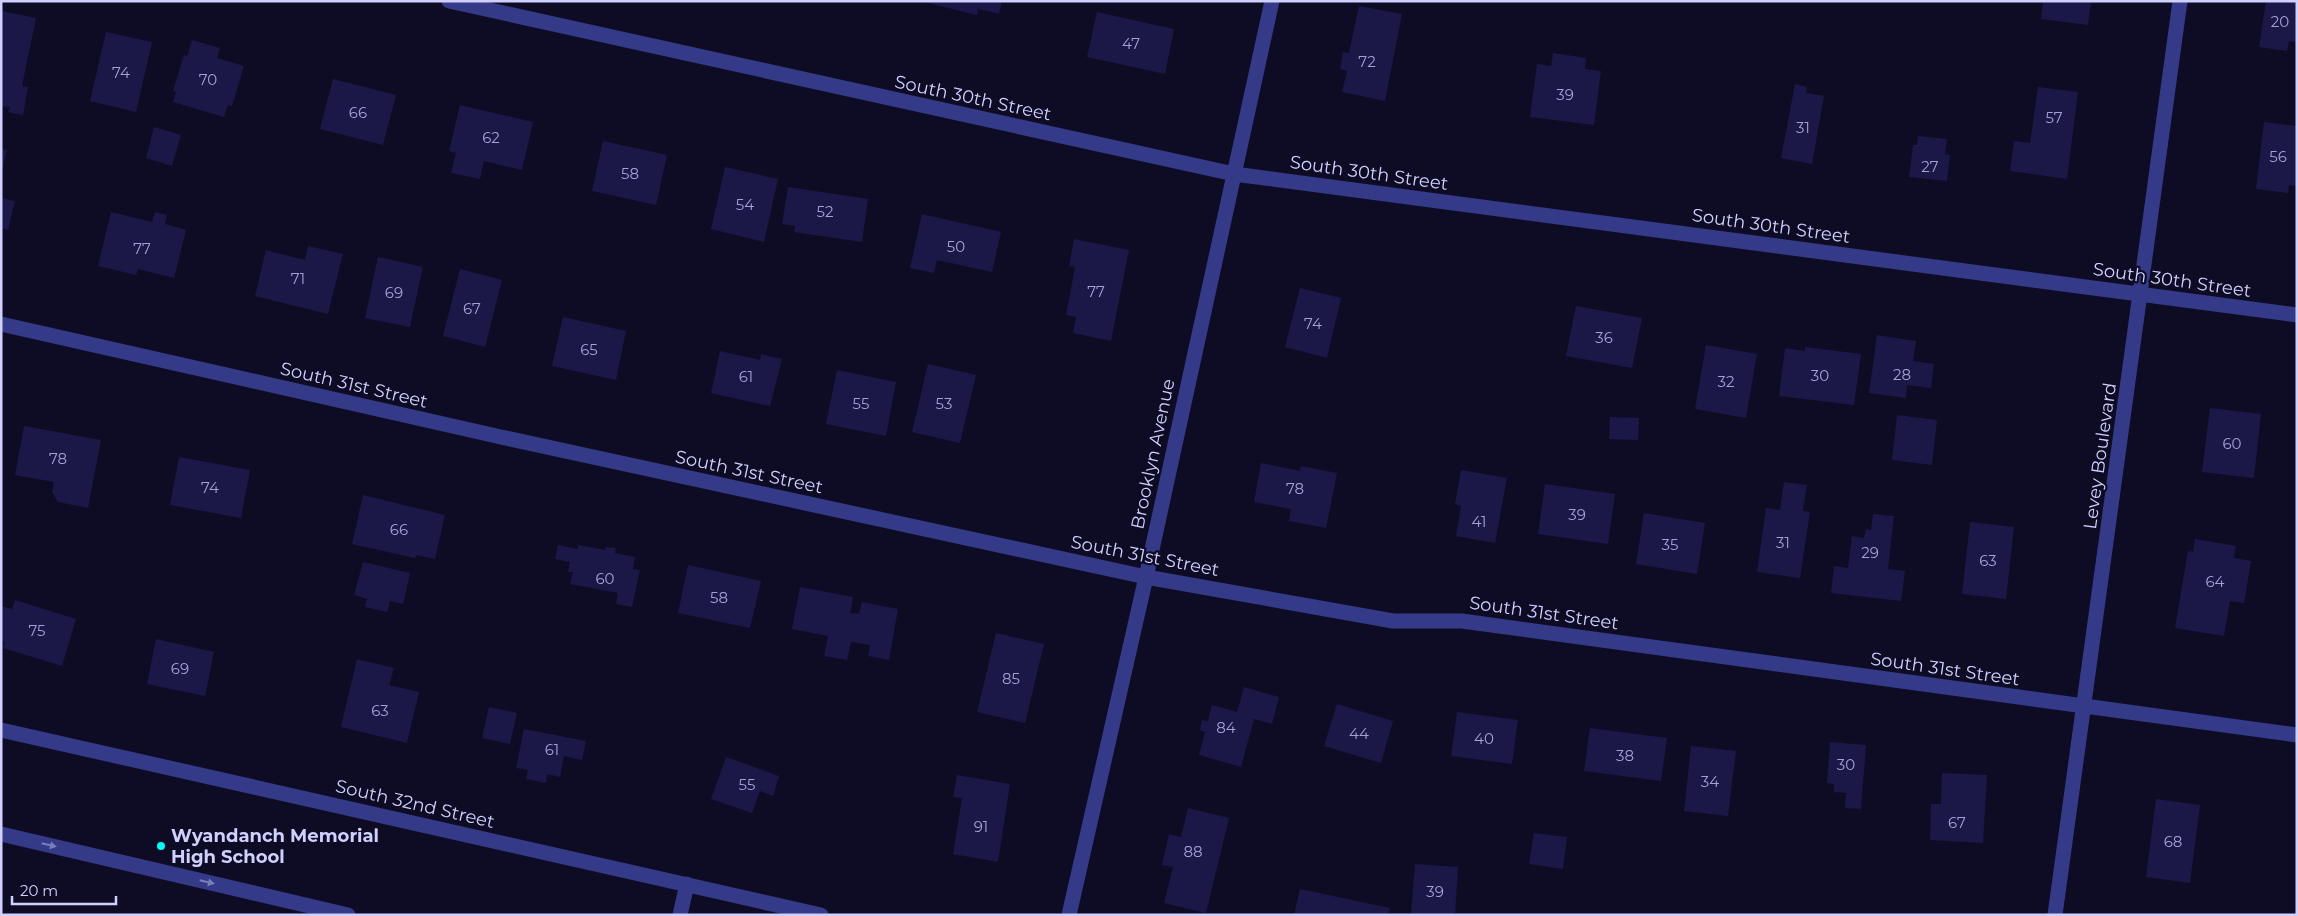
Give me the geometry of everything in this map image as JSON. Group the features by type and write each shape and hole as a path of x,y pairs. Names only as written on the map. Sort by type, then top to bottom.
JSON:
{"street":[{"name":"South 30th Street","path":"449,1 1234,174 2297,315"},
{"name":"Brooklyn Avenue","path":"1068,915 1146,577 1272,1"},
{"name":"Levey Boulevard","path":"2055,915 2180,1"},
{"name":"South 31st Street","path":"1,324 501,438 1146,577 1393,621 1462,621 2297,735"},
{"name":"South 32nd Street","path":"1,730 821,915"},
{"path":"1,834 348,915"},
{"path":"680,915 687,884"}],"building":[{"path":"920,1 1002,1 999,14 978,9 977,15"},
{"path":"2043,1 2091,1 2088,25 2041,19"},
{"path":"2266,1 2297,1 2297,42 2289,41 2287,51 2259,47"},
{"path":"1359,6 1402,14 1385,101 1342,92 1347,71 1340,69 1343,52 1349,53"},
{"path":"1,11 36,18 22,86 28,87 23,115 8,112 10,107 1,106"},
{"path":"1097,12 1174,29 1165,74 1087,57"},
{"path":"106,32 152,42 136,112 90,101"},
{"path":"192,40 220,48 217,58 244,66 232,106 228,105 224,117 173,102 176,92 173,91 184,55 187,56"},
{"path":"1553,53 1586,58 1585,69 1601,71 1594,125 1530,117 1537,64 1551,66"},
{"path":"333,79 396,95 383,145 320,129"},
{"path":"1795,84 1807,87 1806,93 1824,96 1812,164 1781,158"},
{"path":"2038,87 2078,92 2067,179 2010,171 2014,141 2030,143"},
{"path":"460,105 533,122 522,170 484,161 480,179 451,173 456,153 449,151"},
{"path":"2264,122 2297,126 2297,186 2289,185 2288,193 2256,189"},
{"path":"154,127 181,135 172,166 146,158"},
{"path":"1918,136 1947,139 1945,154 1950,155 1947,181 1909,177 1913,145 1917,145"},
{"path":"603,141 667,155 656,205 592,191"},
{"path":"1,149 7,150 2,170 1,170"},
{"path":"725,167 778,179 764,242 711,229"},
{"path":"788,187 868,199 862,242 794,232 795,226 782,224"},
{"path":"1,198 15,201 8,230 1,228"},
{"path":"111,212 152,222 155,212 167,215 165,224 186,230 174,278 138,269 136,275 98,266"},
{"path":"922,214 1001,232 992,272 937,260 934,273 910,268"},
{"path":"1074,239 1129,250 1111,341 1073,333 1076,317 1066,315 1075,267 1069,266"},
{"path":"308,246 343,254 328,314 255,296 266,250 305,260"},
{"path":"378,257 423,267 410,327 365,318"},
{"path":"460,269 502,280 485,347 443,336"},
{"path":"1300,288 1341,298 1327,358 1285,347"},
{"path":"1576,306 1642,318 1632,368 1566,356"},
{"path":"563,317 626,331 616,380 552,366"},
{"path":"1877,335 1916,341 1913,361 1934,364 1931,388 1907,385 1906,398 1869,393"},
{"path":"1706,345 1757,354 1746,418 1695,409"},
{"path":"1805,347 1861,354 1854,405 1779,396 1785,348 1805,351"},
{"path":"720,351 760,360 761,354 782,359 770,406 711,393"},
{"path":"928,364 976,375 960,443 912,432"},
{"path":"837,370 896,382 886,436 826,424"},
{"path":"2210,408 2261,414 2254,478 2202,472"},
{"path":"1897,415 1937,420 1932,465 1892,460"},
{"path":"1610,417 1639,418 1638,440 1609,439"},
{"path":"24,426 101,440 88,508 58,502 52,492 54,482 15,475"},
{"path":"179,457 250,470 241,518 170,505"},
{"path":"1261,463 1300,471 1301,466 1337,473 1326,528 1289,521 1291,509 1254,502"},
{"path":"1461,470 1507,478 1495,543 1456,536 1461,506 1455,504"},
{"path":"1784,482 1807,485 1803,511 1810,512 1800,578 1757,572 1766,508 1780,510"},
{"path":"1545,484 1615,494 1608,544 1538,534"},
{"path":"363,495 445,515 435,559 416,555 415,558 352,544"},
{"path":"1644,513 1705,523 1697,574 1636,564"},
{"path":"1873,514 1894,516 1888,569 1905,571 1901,601 1831,593 1834,566 1848,568 1852,536 1864,538 1866,529 1871,530"},
{"path":"1970,522 2014,527 2006,599 1962,594"},
{"path":"2195,539 2236,546 2234,558 2251,561 2244,603 2230,601 2224,636 2175,628 2188,551 2193,552"},
{"path":"558,545 577,549 578,545 605,550 606,547 616,548 615,553 635,557 633,569 640,570 632,607 616,604 618,593 570,584 573,572 568,572 570,562 555,559"},
{"path":"363,562 410,573 403,604 390,601 387,612 365,607 367,599 354,595"},
{"path":"688,565 761,581 750,628 678,613"},
{"path":"800,587 853,597 850,613 859,614 862,602 898,609 889,660 868,656 870,645 851,642 847,660 824,656 828,636 792,629"},
{"path":"15,600 76,619 62,666 3,648 5,642 1,641 1,606 12,609"},
{"path":"996,633 1044,644 1025,723 977,712"},
{"path":"156,639 214,652 205,696 147,684"},
{"path":"357,659 394,668 389,685 419,692 407,743 341,727"},
{"path":"1244,687 1279,697 1272,724 1254,719 1241,767 1199,755 1205,732 1200,730 1202,720 1208,721 1212,705 1237,712"},
{"path":"1337,704 1393,721 1381,763 1324,746"},
{"path":"489,707 517,713 510,744 482,738"},
{"path":"1457,712 1518,720 1512,764 1451,756"},
{"path":"1590,728 1667,738 1661,781 1584,771"},
{"path":"524,729 586,741 582,760 564,756 560,777 547,774 546,783 526,779 528,770 516,768"},
{"path":"1830,742 1866,745 1861,809 1845,808 1846,793 1834,792 1834,784 1827,783"},
{"path":"1691,746 1736,751 1728,816 1684,811"},
{"path":"726,757 779,776 773,796 760,791 752,813 711,799"},
{"path":"1942,773 1987,775 1983,843 1930,840 1931,804 1941,804"},
{"path":"957,775 1010,784 998,862 953,854 962,798 953,797"},
{"path":"2156,799 2200,805 2190,883 2146,877"},
{"path":"1188,808 1229,818 1206,913 1164,903 1173,867 1162,865 1169,834 1181,837"},
{"path":"1534,833 1567,837 1563,869 1529,864"},
{"path":"1415,864 1458,867 1455,915 1411,915"},
{"path":"1300,889 1390,908 1388,915 1294,915"}],"place":[{"name":"Wyandanch Memorial High School","path":"161,846"}]}
